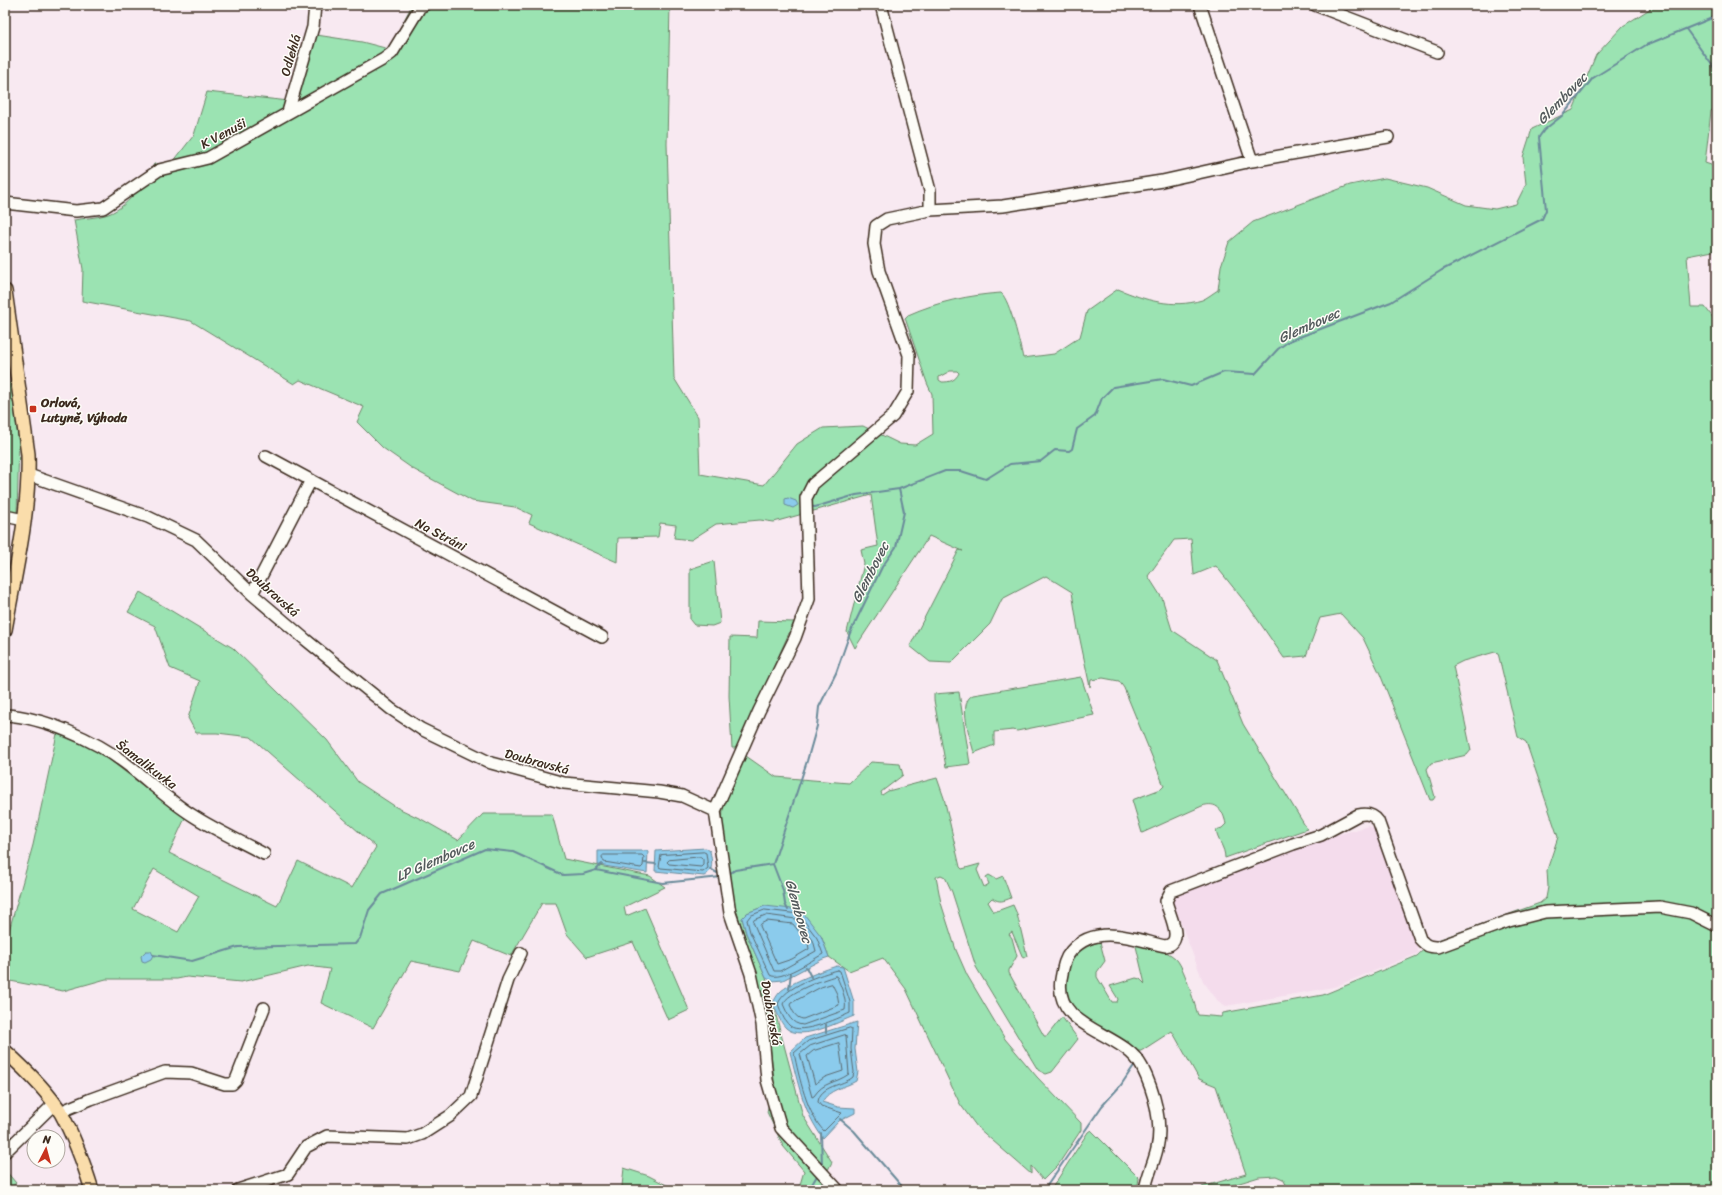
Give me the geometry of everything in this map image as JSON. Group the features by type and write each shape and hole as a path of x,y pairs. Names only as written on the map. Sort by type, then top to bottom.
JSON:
{"main road":[{"path":"5,291 28,454 29,475 24,520 5,630"},
{"path":"5,1051 32,1077 57,1108 74,1141 92,1190"}],"street":[{"name":"Odlehlá","path":"288,112 313,27 315,5"},
{"path":"881,5 930,191 930,210"},
{"path":"1200,5 1252,161"},
{"path":"1315,5 1437,52"},
{"name":"K Venuši","path":"5,203 76,211 103,208 159,170 208,158 392,53 422,6"},
{"path":"715,811 759,711 795,638 809,599 806,498 813,484 893,416 908,391 909,355 879,271 874,244 876,226 886,219 930,210 1003,206 1065,197 1162,181 1252,161 1388,137"},
{"name":"Na Stráni","path":"266,456 602,637"},
{"name":"Doubravská","path":"29,475 148,517 196,540 252,594 306,640 391,709 421,729 491,763 564,783 659,792 682,796 715,811 730,913 751,974 762,1024 767,1080 781,1128 838,1190"},
{"path":"252,594 311,480"},
{"path":"5,516 24,520"},
{"name":"Šamalikuvka","path":"5,715 15,716 49,725 96,744 126,763 141,777 192,815 264,854"},
{"path":"1145,1190 1157,1150 1160,1133 1155,1104 1142,1066 1135,1057 1126,1050 1079,1021 1068,1010 1061,996 1061,984 1064,962 1070,952 1084,940 1111,934 1165,946 1174,942 1176,934 1166,901 1171,891 1293,844 1321,835 1358,815 1370,814 1378,822 1420,939 1425,946 1438,947 1526,916 1545,912 1660,907 1691,913 1717,926"},
{"path":"238,1190 288,1174 306,1147 327,1136 408,1139 422,1134 450,1116 471,1096 508,980 521,953"},
{"path":"5,1152 57,1108 91,1099 165,1072 191,1073 224,1084 232,1084 236,1080 264,1008"}],"shaded area":[{"path":"1369,826 1375,830 1419,953 1334,987 1226,1006 1218,1001 1203,981 1172,900 1174,896 1311,842"}],"green space":[{"path":"412,5 670,5 667,144 674,378 698,417 700,474 764,485 797,444 823,428 863,426 900,444 915,445 933,434 932,394 905,318 919,310 977,295 1001,293 1008,304 1023,358 1054,354 1080,337 1087,311 1118,289 1138,297 1159,302 1180,304 1191,303 1206,298 1218,290 1221,266 1229,242 1253,222 1350,185 1385,178 1427,188 1466,205 1495,209 1516,204 1526,184 1523,157 1532,129 1573,110 1596,55 1623,26 1656,5 1717,5 1717,28 1713,31 1717,36 1717,106 1711,111 1705,163 1717,167 1717,247 1713,251 1687,256 1691,307 1705,307 1717,323 1717,1190 1289,1190 1283,1179 1276,1176 1259,1177 1233,1185 1223,1190 1203,1190 1202,1187 1246,1174 1216,1086 1199,1079 1172,1031 1141,1051 1137,1051 1091,1023 1082,1016 1069,1000 1067,994 1067,983 1071,962 1082,950 1098,942 1100,942 1105,961 1097,972 1097,977 1112,1002 1117,1002 1118,999 1110,986 1136,978 1140,979 1145,984 1135,942 1161,950 1175,958 1182,968 1198,1015 1221,1017 1223,1013 1323,995 1417,956 1432,942 1540,903 1546,898 1548,887 1547,870 1558,837 1526,742 1518,737 1498,653 1495,652 1463,661 1453,666 1471,750 1467,755 1431,763 1427,769 1435,797 1433,800 1430,800 1380,674 1363,638 1341,614 1320,618 1306,656 1284,658 1249,607 1216,566 1194,575 1191,539 1174,540 1148,576 1162,598 1172,630 1217,660 1243,724 1307,829 1225,858 1224,850 1216,830 1222,828 1226,824 1221,811 1212,805 1202,806 1142,833 1132,800 1161,789 1164,786 1124,688 1119,681 1103,678 1091,680 1090,687 1072,592 1046,576 1002,599 990,624 951,663 930,662 910,646 959,550 963,551 929,536 855,648 847,632 864,564 861,550 878,546 871,495 774,522 760,520 716,524 691,540 674,538 676,525 660,523 658,537 618,538 617,562 529,523 532,515 515,507 472,501 413,469 383,448 357,422 364,407 300,380 294,384 191,321 82,301 83,269 74,220 101,216 113,212 127,201 140,187 154,164 173,162 194,135 207,92 289,101 310,34 362,42 389,49","holes":["950,371 957,371 959,373 956,378 947,382 942,382 939,380 939,377"]},
{"path":"5,380 11,384 19,444 17,513 5,510"},
{"path":"714,561 720,623 712,626 694,625 690,620 690,569"},
{"path":"140,592 233,648 327,740 358,782 396,807 423,820 458,840 483,814 552,814 564,859 650,876 665,887 624,907 626,916 645,908 689,1010 668,1020 633,942 587,957 567,934 556,903 542,903 511,956 474,941 460,971 411,961 373,1028 321,1003 330,969 308,966 241,982 187,977 177,979 106,979 63,991 5,980 5,945 33,845 57,734 98,751 185,818 169,853 277,906 298,861 352,888 376,847 251,737 217,733 196,733 188,718 200,681 170,668 155,626 128,612","holes":["154,869 199,896 178,932 133,909"]},
{"path":"758,621 794,622 737,748 732,748 729,696 730,637 757,638"},
{"path":"1081,677 1094,715 1017,731 994,732 994,745 974,753 965,713 968,699 973,695"},
{"path":"959,692 970,764 946,767 934,694"},
{"path":"746,756 776,777 849,783 871,762 900,764 903,775 881,792 882,795 888,791 937,778 944,798 960,867 962,869 980,864 977,870 984,887 989,884 986,877 989,875 996,879 1003,876 1011,898 997,901 992,898 988,902 994,912 1013,905 1017,914 1027,956 1023,958 1012,932 1009,934 1012,938 1017,956 1009,970 1009,973 1044,1036 1047,1036 1062,1017 1078,1039 1052,1072 1046,1074 1038,1070 976,967 952,892 945,877 941,875 936,877 941,903 956,950 967,975 1005,1039 1037,1077 1081,1123 1081,1130 1058,1165 1043,1180 1031,1166 1031,1174 977,1127 960,1104 906,989 883,958 849,971 829,957 821,936 765,906 747,913 742,918 746,933 766,978 803,1116 832,1162 818,1190 792,1190 799,1188 804,1171 783,1146 767,1112 774,1079 767,1019 752,959 734,903 722,833 723,806"},
{"path":"1091,1130 1139,1178 1137,1190 1054,1190 1052,1188 1088,1132"},
{"path":"624,1168 649,1176 676,1190 624,1190 622,1186"},
{"path":"5,1170 16,1183 8,1190 5,1190"}],"water":[{"path":"788,498 796,501 798,505 793,508 785,505 785,499"},
{"path":"706,848 710,851 712,865 711,869 704,876 655,871 656,851"},
{"path":"598,851 648,851 647,873 598,865"},
{"path":"765,906 801,910 821,936 829,957 783,980 772,981 766,978 746,933 742,918 747,913"},
{"path":"146,951 151,951 153,955 151,959 145,962 142,961 141,956"},
{"path":"837,966 843,967 854,1002 854,1016 820,1030 810,1032 793,1032 786,1028 773,1003 779,993 784,988 798,981"},
{"path":"857,1022 855,1049 858,1072 856,1081 833,1091 822,1102 838,1107 855,1108 855,1113 839,1121 823,1138 816,1128 806,1107 790,1052 805,1038"}],"waterway":[{"name":"Glembovec","path":"788,910 785,904 783,890 773,864 807,761 817,726 819,707 836,673 850,633 882,567 896,547 904,512 899,489 945,471 961,471 986,479 1010,464 1041,461 1055,450 1069,451 1072,449 1077,429 1095,416 1102,398 1113,387 1163,379 1191,386 1224,372 1255,374 1278,349 1289,341 1391,302 1442,270 1542,219 1546,210 1539,137 1544,130 1563,115 1593,78 1646,45 1717,16"},
{"path":"1686,29 1717,72"},
{"name":"LP Glembovce","path":"809,506 815,507 856,495 899,489"},
{"name":"LP Glembovce","path":"153,955 192,961 238,947 355,944 360,938 369,910 382,894 485,849 513,852 563,875 583,874 596,870 663,883 721,877"},
{"path":"645,863 656,864"},
{"name":"LP Glembovce","path":"596,870 602,864"},
{"name":"LP Glembovce","path":"729,874 735,870 773,864"},
{"path":"710,869 721,875"},
{"path":"806,967 811,977"},
{"name":"Glembovec","path":"789,989 791,973"},
{"path":"826,1024 826,1033"},
{"path":"1044,1190 1102,1106 1121,1085 1135,1064"},
{"path":"840,1119 854,1131 905,1190"},
{"name":"Glembovec","path":"821,1133 822,1166"},
{"name":"Glembovec","path":"812,1190 811,1186 818,1174"}],"place":[{"name":"Orlová, Lutyně, Výhoda","path":"33,409"}]}
